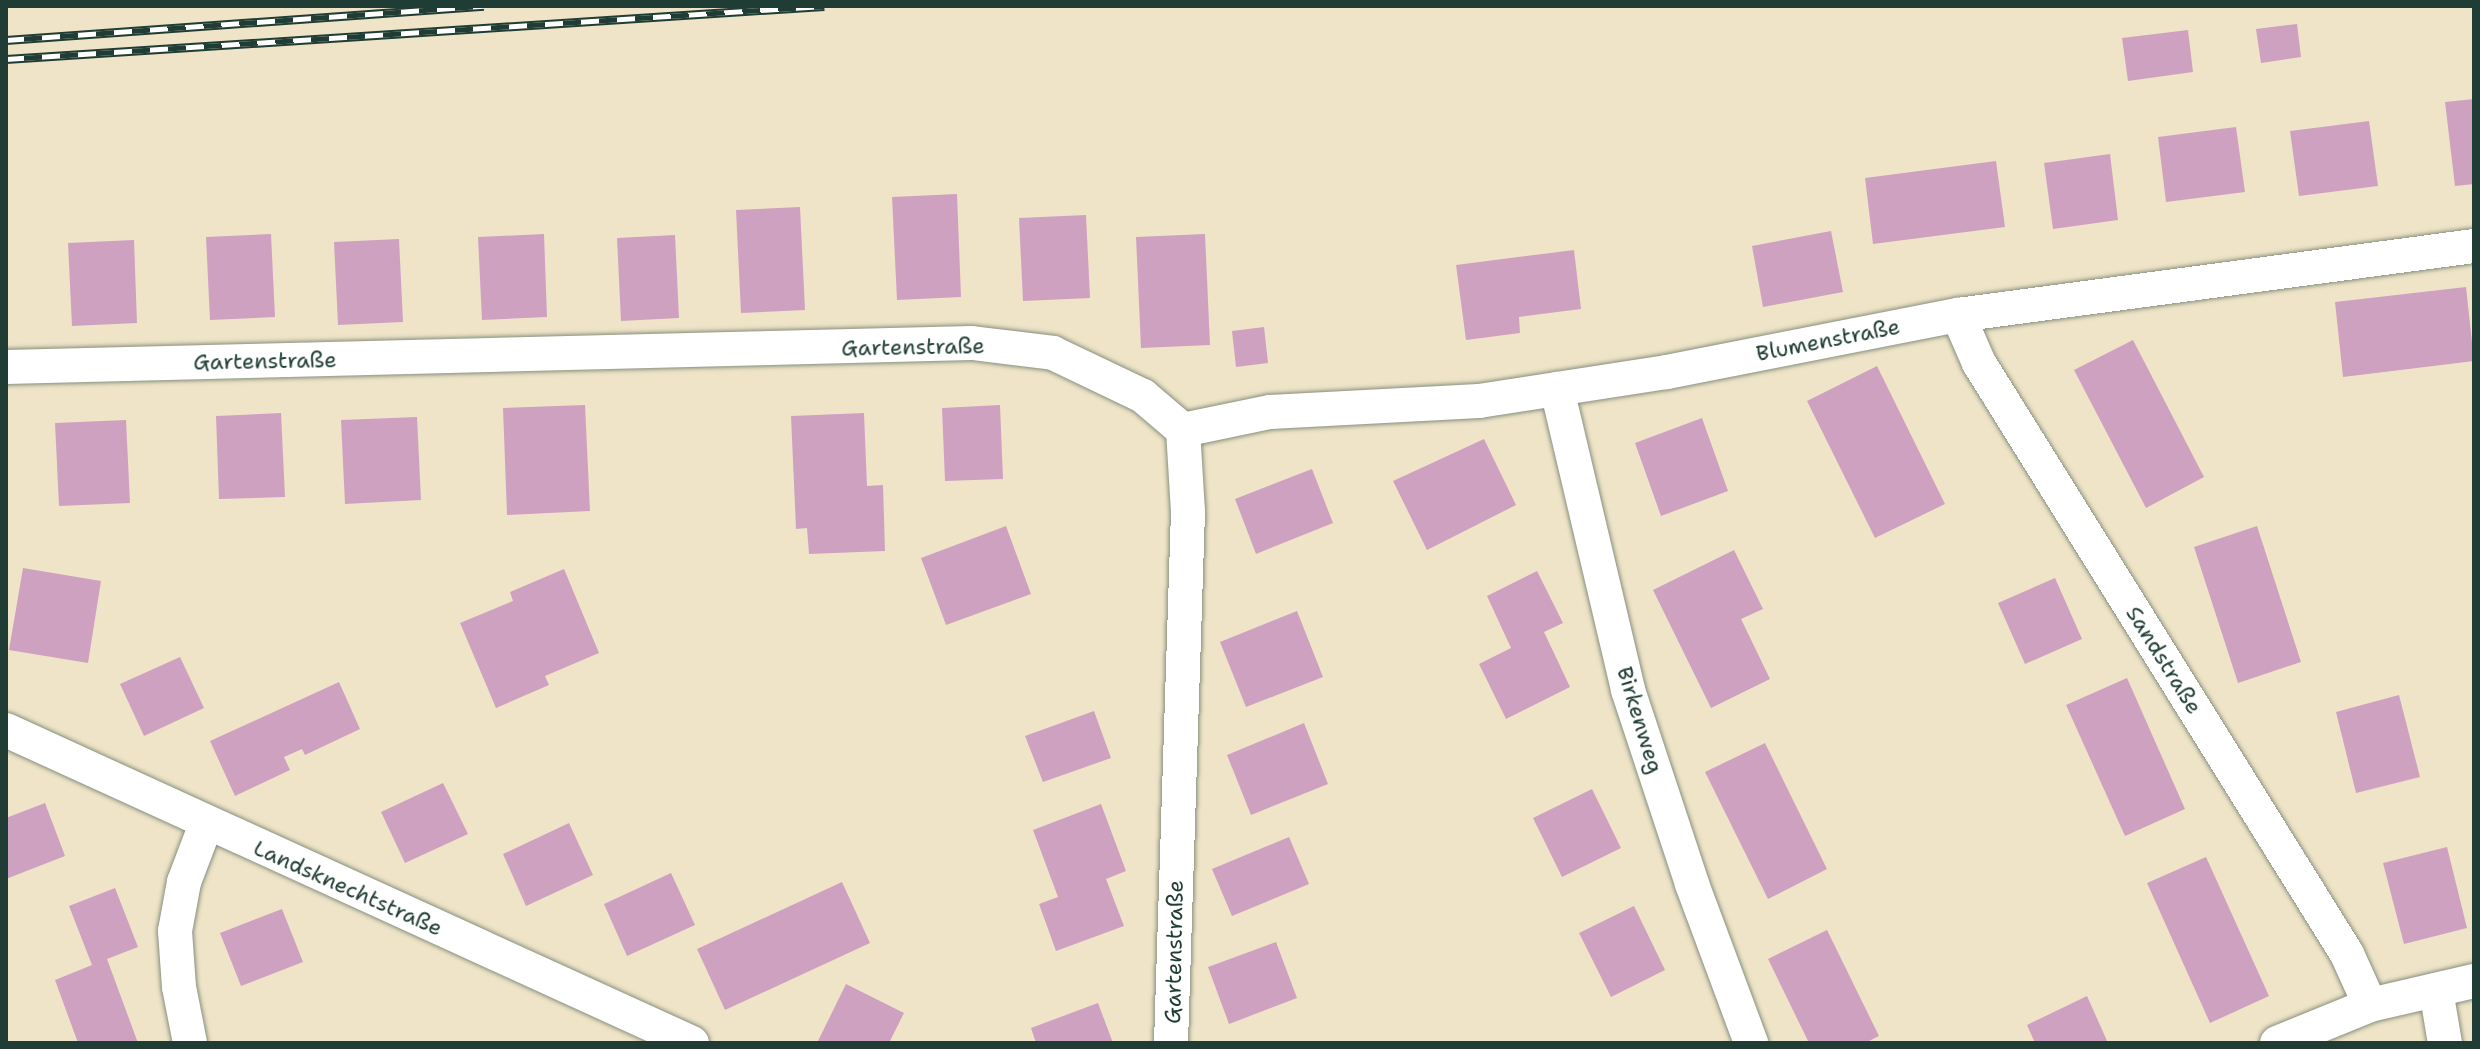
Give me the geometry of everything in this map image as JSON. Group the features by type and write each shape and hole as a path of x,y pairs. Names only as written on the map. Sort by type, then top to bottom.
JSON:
{"street":[{"name":"Blumenstraße","path":"1183,430 1270,412 1424,407 1557,389 1667,372 1958,315 2474,246"},
{"name":"Sandstraße","path":"1958,315 1979,363 2347,954 2370,1005"},
{"name":"Gartenstraße","path":"6,367 972,343 1053,353 1143,396 1183,430 1188,559 1171,1043"},
{"name":"Birkenweg","path":"1557,389 1628,690 1692,884 1751,1043"},
{"name":"Landsknechtstraße","path":"6,730 206,824 692,1043"},
{"path":"190,1043 179,987 175,931 184,882 206,824"},
{"path":"2277,1043 2370,1005 2474,981"},
{"path":"2436,990 2445,1043"}],"building":[{"path":"2297,24 2301,57 2261,63 2256,29"},
{"path":"2188,30 2193,72 2128,81 2122,38"},
{"path":"2474,99 2474,184 2455,186 2445,102"},
{"path":"2369,121 2378,186 2299,196 2290,131"},
{"path":"2236,127 2245,192 2166,202 2158,137"},
{"path":"2110,154 2118,220 2053,229 2044,163"},
{"path":"1996,161 2005,227 1873,244 1865,178"},
{"path":"957,194 961,297 897,300 892,197"},
{"path":"800,207 805,310 741,313 736,210"},
{"path":"1086,215 1090,298 1023,301 1019,218"},
{"path":"1831,231 1843,292 1763,307 1752,246"},
{"path":"271,234 275,317 210,320 206,237"},
{"path":"544,234 547,317 482,320 478,237"},
{"path":"1205,234 1210,345 1141,348 1136,237"},
{"path":"675,235 679,318 621,321 617,238"},
{"path":"399,239 403,322 338,325 334,242"},
{"path":"134,240 137,323 72,326 68,243"},
{"path":"1574,250 1581,309 1519,317 1520,333 1466,340 1456,265"},
{"path":"2466,287 2474,361 2343,377 2335,302"},
{"path":"1264,327 1268,363 1236,367 1232,331"},
{"path":"2133,340 2204,477 2146,508 2074,370"},
{"path":"1877,366 1945,504 1875,538 1807,401"},
{"path":"585,405 590,511 507,515 503,408"},
{"path":"1000,405 1003,479 945,481 942,408"},
{"path":"281,413 285,497 219,499 216,416"},
{"path":"864,413 867,486 883,485 885,551 809,554 807,528 796,529 791,416"},
{"path":"417,417 421,500 345,504 341,420"},
{"path":"1702,418 1728,491 1661,516 1635,443"},
{"path":"126,420 130,503 59,506 55,423"},
{"path":"1484,439 1516,505 1427,550 1393,481"},
{"path":"1312,469 1333,523 1256,554 1235,499"},
{"path":"1006,526 1031,594 946,625 921,558"},
{"path":"2257,526 2301,662 2238,683 2194,547"},
{"path":"1734,550 1763,609 1741,619 1770,679 1711,708 1653,590"},
{"path":"23,568 101,581 88,663 9,650"},
{"path":"564,569 599,653 545,676 549,685 496,708 460,623 513,601 510,592"},
{"path":"1537,571 1563,623 1544,632 1570,687 1506,719 1479,664 1511,648 1487,596"},
{"path":"2055,578 2082,639 2025,664 1998,603"},
{"path":"1297,611 1323,677 1246,707 1220,642"},
{"path":"180,657 204,708 144,736 120,684"},
{"path":"2127,678 2185,809 2125,836 2066,705"},
{"path":"339,682 360,729 305,755 302,749 284,757 290,770 235,796 210,741"},
{"path":"2399,695 2420,777 2356,793 2336,712"},
{"path":"1094,711 1111,758 1043,782 1025,736"},
{"path":"1304,723 1328,784 1251,815 1227,755"},
{"path":"1765,743 1827,869 1768,899 1705,772"},
{"path":"443,783 468,834 405,863 381,812"},
{"path":"1592,789 1621,848 1562,877 1533,818"},
{"path":"45,803 65,856 6,879 6,818"},
{"path":"1101,804 1126,871 1106,879 1124,926 1056,951 1039,904 1058,897 1033,830"},
{"path":"569,823 593,875 526,906 503,854"},
{"path":"1289,837 1309,884 1232,916 1212,869"},
{"path":"2447,847 2467,928 2404,944 2383,863"},
{"path":"2206,857 2269,996 2210,1023 2147,883"},
{"path":"671,873 695,925 627,956 604,904"},
{"path":"842,882 870,943 725,1010 697,949"},
{"path":"115,888 138,947 107,959 138,1043 78,1043 55,980 92,965 69,906"},
{"path":"1634,906 1665,970 1611,997 1579,933"},
{"path":"282,909 303,962 241,986 220,933"},
{"path":"1827,930 1879,1036 1865,1043 1809,1043 1768,959"},
{"path":"1276,942 1297,998 1229,1024 1208,967"},
{"path":"846,984 904,1013 889,1043 817,1043"},
{"path":"2087,996 2108,1043 2035,1043 2027,1025"},
{"path":"1098,1003 1113,1043 1036,1043 1031,1028"}],"railway":[{"path":"6,40 484,6"},
{"path":"6,59 824,6"}]}
